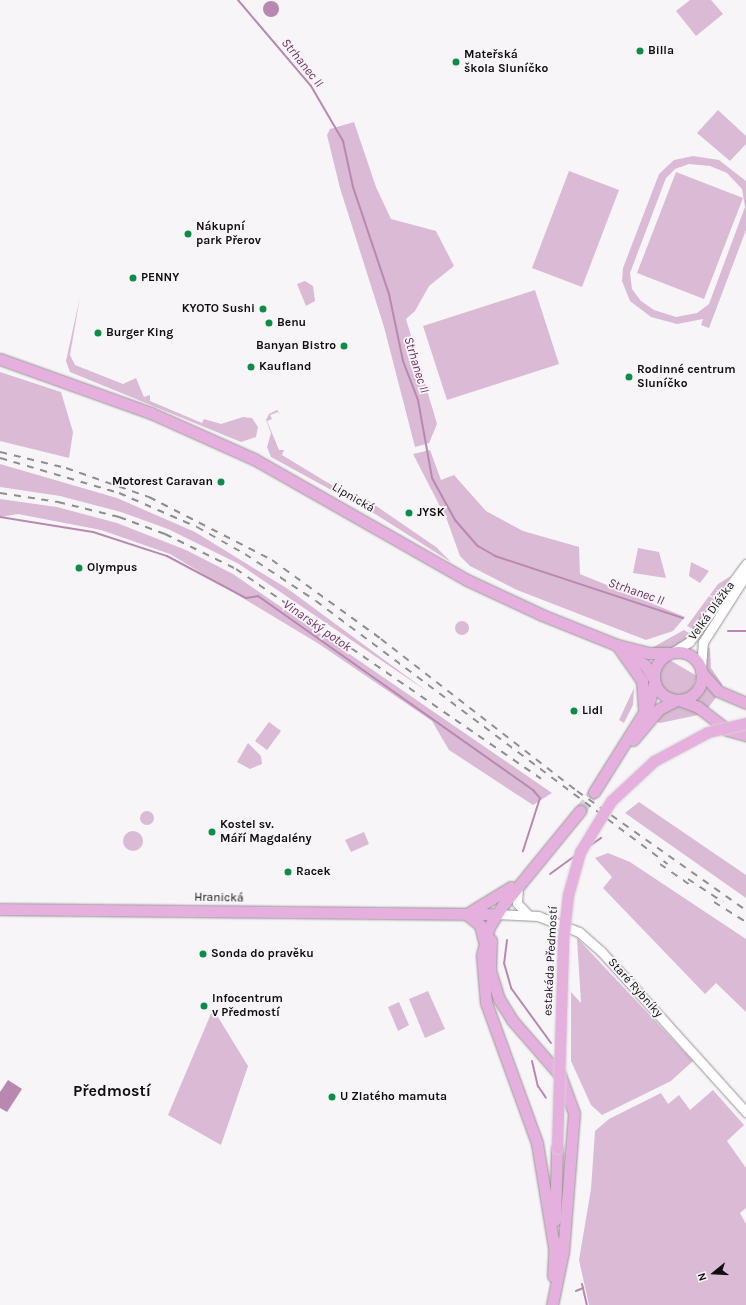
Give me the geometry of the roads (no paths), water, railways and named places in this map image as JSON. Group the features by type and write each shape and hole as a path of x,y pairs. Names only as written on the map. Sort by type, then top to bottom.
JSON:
{"main road":[{"name":"Lipnická","path":"0,359 151,413 254,459 472,582 617,645 648,653 672,653"},
{"name":"Lipnická","path":"617,645 645,665 654,680"},
{"path":"617,645 642,681 644,712"},
{"path":"594,792 620,753 644,712 654,680 657,663 672,653 692,656 701,671 718,691 746,703"},
{"path":"620,753 659,709 696,692 701,671"},
{"path":"654,680 663,695 698,707 727,730 746,735"},
{"name":"estakáda Předmostí","path":"554,1248 563,940 568,895 580,852 611,801 654,761 701,735 746,723"},
{"path":"484,944 496,914 522,880 547,855 580,811"},
{"path":"522,880 466,914 480,925 484,944 484,994 534,1133 554,1248 552,1305"},
{"name":"Hranická","path":"0,909 496,914"},
{"path":"496,914 490,960 495,990 507,1014 560,1075 574,1113 563,1252 552,1305"}],"street":[{"name":"Velká Dlážka","path":"672,653 689,642 746,564"},
{"name":"Velká Dlážka","path":"701,671 704,639 746,575"},
{"path":"522,880 516,900 528,915"},
{"name":"Staré Rybníky","path":"496,914 528,915 561,922 590,941 746,1112"}],"waterway":[{"name":"Strhanec II","path":"238,0 311,86 343,141 353,187 389,294 403,361 418,400 432,478 455,520 478,546 495,556 683,618"},
{"name":"Vinarský potok","path":"0,517 93,532 167,556 246,598 258,596 533,790 540,798 523,851"},
{"name":"Strhanec II","path":"728,631 746,631"},
{"path":"588,847 601,838"},
{"path":"550,874 575,856"},
{"name":"Vinarský potok","path":"507,940 504,963 511,988 551,1043"},
{"name":"Vinarský potok","path":"532,1061 538,1086 546,1098"},
{"name":"Vinarský potok","path":"582,1284 587,1305"},
{"name":"Vinarský potok","path":"576,1291 583,1288"}],"tunnel":[{"path":"580,811 594,792"}],"railway":[{"path":"0,452 66,468 149,497 272,560 381,639 577,791 746,910"},
{"path":"0,458 119,493 197,527 245,554 316,601 667,864"},
{"path":"0,493 58,502 119,517 165,534 236,569 541,779"},
{"path":"660,864 691,886"},
{"path":"688,879 723,902"},
{"path":"714,902 746,922"}],"place":[{"name":"Billa","path":"640,51"},
{"name":"Mateřská škola Sluníčko","path":"456,62"},
{"name":"Nákupní park Přerov","path":"188,234"},
{"name":"PENNY","path":"133,278"},
{"name":"KYOTO Sushi","path":"263,309"},
{"name":"Benu","path":"269,323"},
{"name":"Burger King","path":"98,333"},
{"name":"Banyan Bistro","path":"344,346"},
{"name":"Kaufland","path":"251,367"},
{"name":"Rodinné centrum Sluníčko","path":"629,377"},
{"name":"Motorest Caravan","path":"221,482"},
{"name":"JYSK","path":"409,513"},
{"name":"Olympus","path":"79,568"},
{"name":"Lidl","path":"574,711"},
{"name":"Kostel sv. Máří Magdalény","path":"212,832"},
{"name":"Racek","path":"288,872"},
{"name":"Sonda do pravěku","path":"203,954"},
{"name":"Infocentrum v Předmostí","path":"204,1006"},
{"name":"U Zlatého mamuta","path":"332,1097"}],"district":[{"name":"Předmostí","path":"112,1091"}]}
